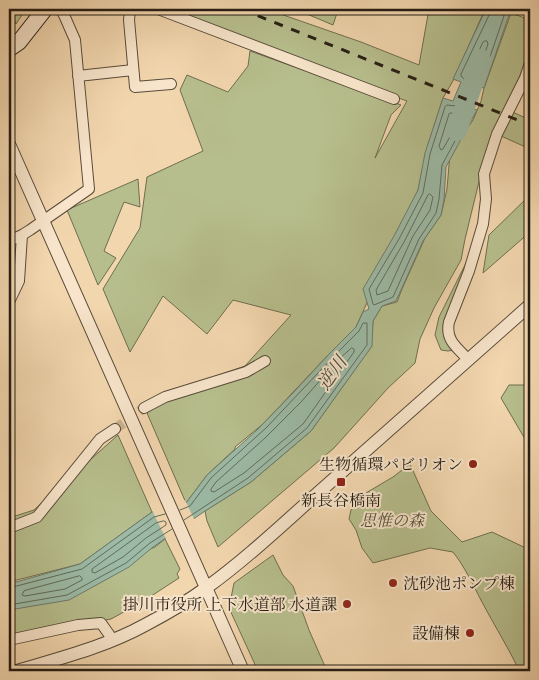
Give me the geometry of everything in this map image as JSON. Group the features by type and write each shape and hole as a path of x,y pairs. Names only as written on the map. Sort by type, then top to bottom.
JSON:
{"main road":[{"path":"9,50 19,42 45,9"}],"street":[{"path":"9,241 43,222 89,189 75,40 60,9"},
{"path":"130,9 128,20 135,87 171,84"},
{"path":"158,9 394,99"},
{"path":"469,360 450,340 447,329 484,224 486,199 484,174 497,134 528,79 530,63"},
{"path":"78,76 133,70"},
{"path":"9,144 243,671"},
{"path":"9,302 19,280 22,235"},
{"path":"17,671 113,640 144,626 206,588 237,564 530,305"},
{"path":"144,408 165,397 246,372 265,361"},
{"path":"9,528 37,517 100,439 115,429"},
{"path":"9,640 78,625 101,623 113,640"}],"green space":[{"path":"10,9 26,9 16,24"},
{"path":"166,9 266,9 361,42 419,65 429,9 485,9 454,79 443,98 428,145 418,190 356,327 263,424 235,447 207,475 186,503 147,413 181,388 245,366 291,315 233,300 207,334 163,296 130,352 103,289 140,228 147,177 203,151 180,90 187,75 228,92 248,66 250,51 401,105 391,115 375,158 407,101"},
{"path":"295,9 335,9 338,10 333,25"},
{"path":"511,13 530,20 530,22 524,66 506,109 530,120 530,149 501,136 486,153 461,260 434,308 420,339 415,363 388,388 334,448 218,547 207,521 205,511 251,482 311,431 371,347 373,321 382,306 397,302 425,238 441,215 447,189 450,153 473,120"},
{"path":"138,179 140,207 124,202 104,251 116,258 98,285 67,210"},
{"path":"530,195 530,232 483,273 489,235"},
{"path":"469,257 443,332 454,350 441,350 435,335 439,317"},
{"path":"530,379 530,489 525,439 501,398 509,385 525,385"},
{"path":"118,435 152,512 80,564 9,582 9,518 34,510"},
{"name":"思惟の森","path":"410,464 431,511 462,542 492,532 530,550 530,671 519,670 469,576 453,552 430,548 373,563 362,548 356,530 349,519 351,510 366,493"},
{"path":"165,539 180,569 177,574 179,578 142,602 111,619 9,638 9,610 155,547"},
{"path":"273,555 283,575 293,586 327,671 258,671 229,608 234,583"}],"water":[{"path":"486,9 502,9 510,12 484,88 470,85 461,104 477,110 446,167 441,215 423,241 396,301 382,306 373,321 372,346 311,431 251,482 153,547 129,567 69,600 9,610 9,584 80,564 152,512 186,503 207,475 257,430 356,327 363,312 369,309 363,289 418,190 425,153 443,98 453,101 461,82 453,79"}],"pier":[{"path":"185,500 195,521 167,541 152,510"}],"waterway":[{"name":"逆川","path":"457,131 481,59"}],"tunnel":[{"path":"115,429 144,408"}],"railway":[{"path":"241,9 530,125"}],"place":[{"name":"生物循環パビリオン","path":"473,464"},
{"name":"新長谷橋南","path":"341,482"},
{"name":"沈砂池ポンプ棟","path":"393,583"},
{"name":"掛川市役所 上下水道部 水道課","path":"347,604"},
{"name":"設備棟","path":"470,633"}]}
